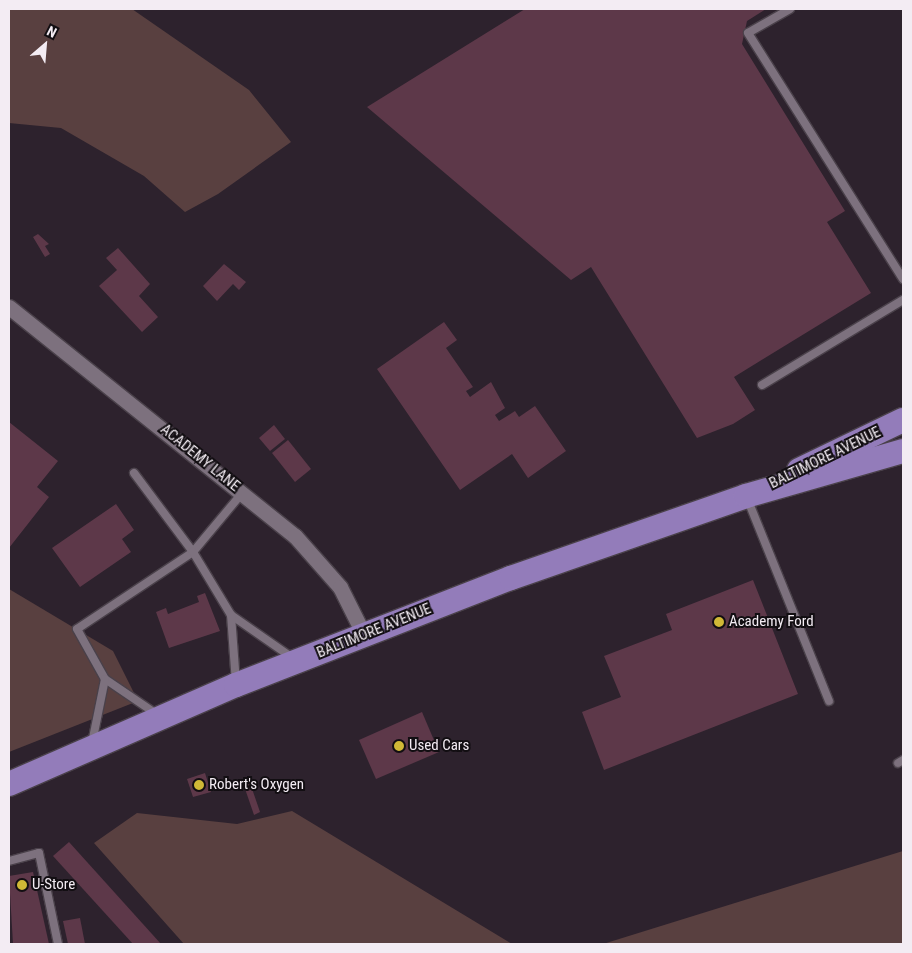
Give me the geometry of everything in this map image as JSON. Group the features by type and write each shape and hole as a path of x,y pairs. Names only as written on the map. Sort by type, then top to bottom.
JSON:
{"main road":[{"name":"BALTIMORE AVENUE","path":"746,496 903,420"},
{"name":"BALTIMORE AVENUE","path":"9,784 91,750 236,685 511,578 746,496 903,451"}],"street":[{"name":"ACADEMY LANE","path":"9,307 243,492 313,553 340,587 364,635"}],"lane":[{"path":"790,9 748,33 903,279"},
{"path":"762,386 903,300"},
{"path":"134,473 194,552 231,615 298,662"},
{"path":"162,717 104,679 76,628 194,552 243,492"},
{"path":"746,496 828,701"},
{"path":"231,615 236,685"},
{"path":"91,750 104,679"},
{"path":"9,861 40,853 58,944"}],"shaded area":[{"path":"9,9 132,9 249,90 291,142 218,194 185,212 144,176 61,128 9,123"},
{"path":"9,589 113,651 138,701 9,752"},
{"path":"292,811 512,944 184,944 94,843 137,813 237,824"},
{"path":"903,851 903,943 603,944"}],"building":[{"path":"525,9 766,9 747,21 742,44 845,211 827,222 871,293 734,377 755,410 733,424 697,438 591,267 571,280 367,107"},
{"path":"38,234 49,244 45,246 50,254 45,257 33,237"},
{"path":"118,248 150,284 139,296 158,317 142,332 99,286 117,270 106,258"},
{"path":"224,264 246,282 239,290 233,284 217,301 203,286"},
{"path":"444,322 457,340 446,348 473,387 466,391 470,397 491,382 505,408 495,415 499,421 515,411 519,417 535,406 566,451 528,478 512,454 460,490 377,369"},
{"path":"9,422 58,461 37,487 49,497 9,548"},
{"path":"274,425 285,439 270,451 259,438"},
{"path":"288,440 311,469 295,482 272,453"},
{"path":"116,504 134,530 122,539 131,552 80,587 52,548"},
{"path":"753,580 798,694 604,770 582,712 621,697 604,656 672,630 666,614"},
{"path":"205,593 220,631 169,648 156,612 166,608 168,614 199,602 197,596"},
{"name":"Used Cars","path":"422,712 439,752 376,779 359,740"},
{"name":"Robert's Oxygen","path":"205,773 211,792 193,797 187,779"},
{"path":"249,780 260,812 254,815 243,783"},
{"path":"69,842 161,944 133,944 53,856"},
{"path":"33,872 49,944 13,944 9,876"},
{"path":"80,918 85,944 68,944 63,921"}],"place":[{"name":"Academy Ford","path":"719,622"},
{"name":"Used Cars","path":"399,746"},
{"name":"Robert's Oxygen","path":"199,785"},
{"name":"U-Store","path":"22,885"}]}
